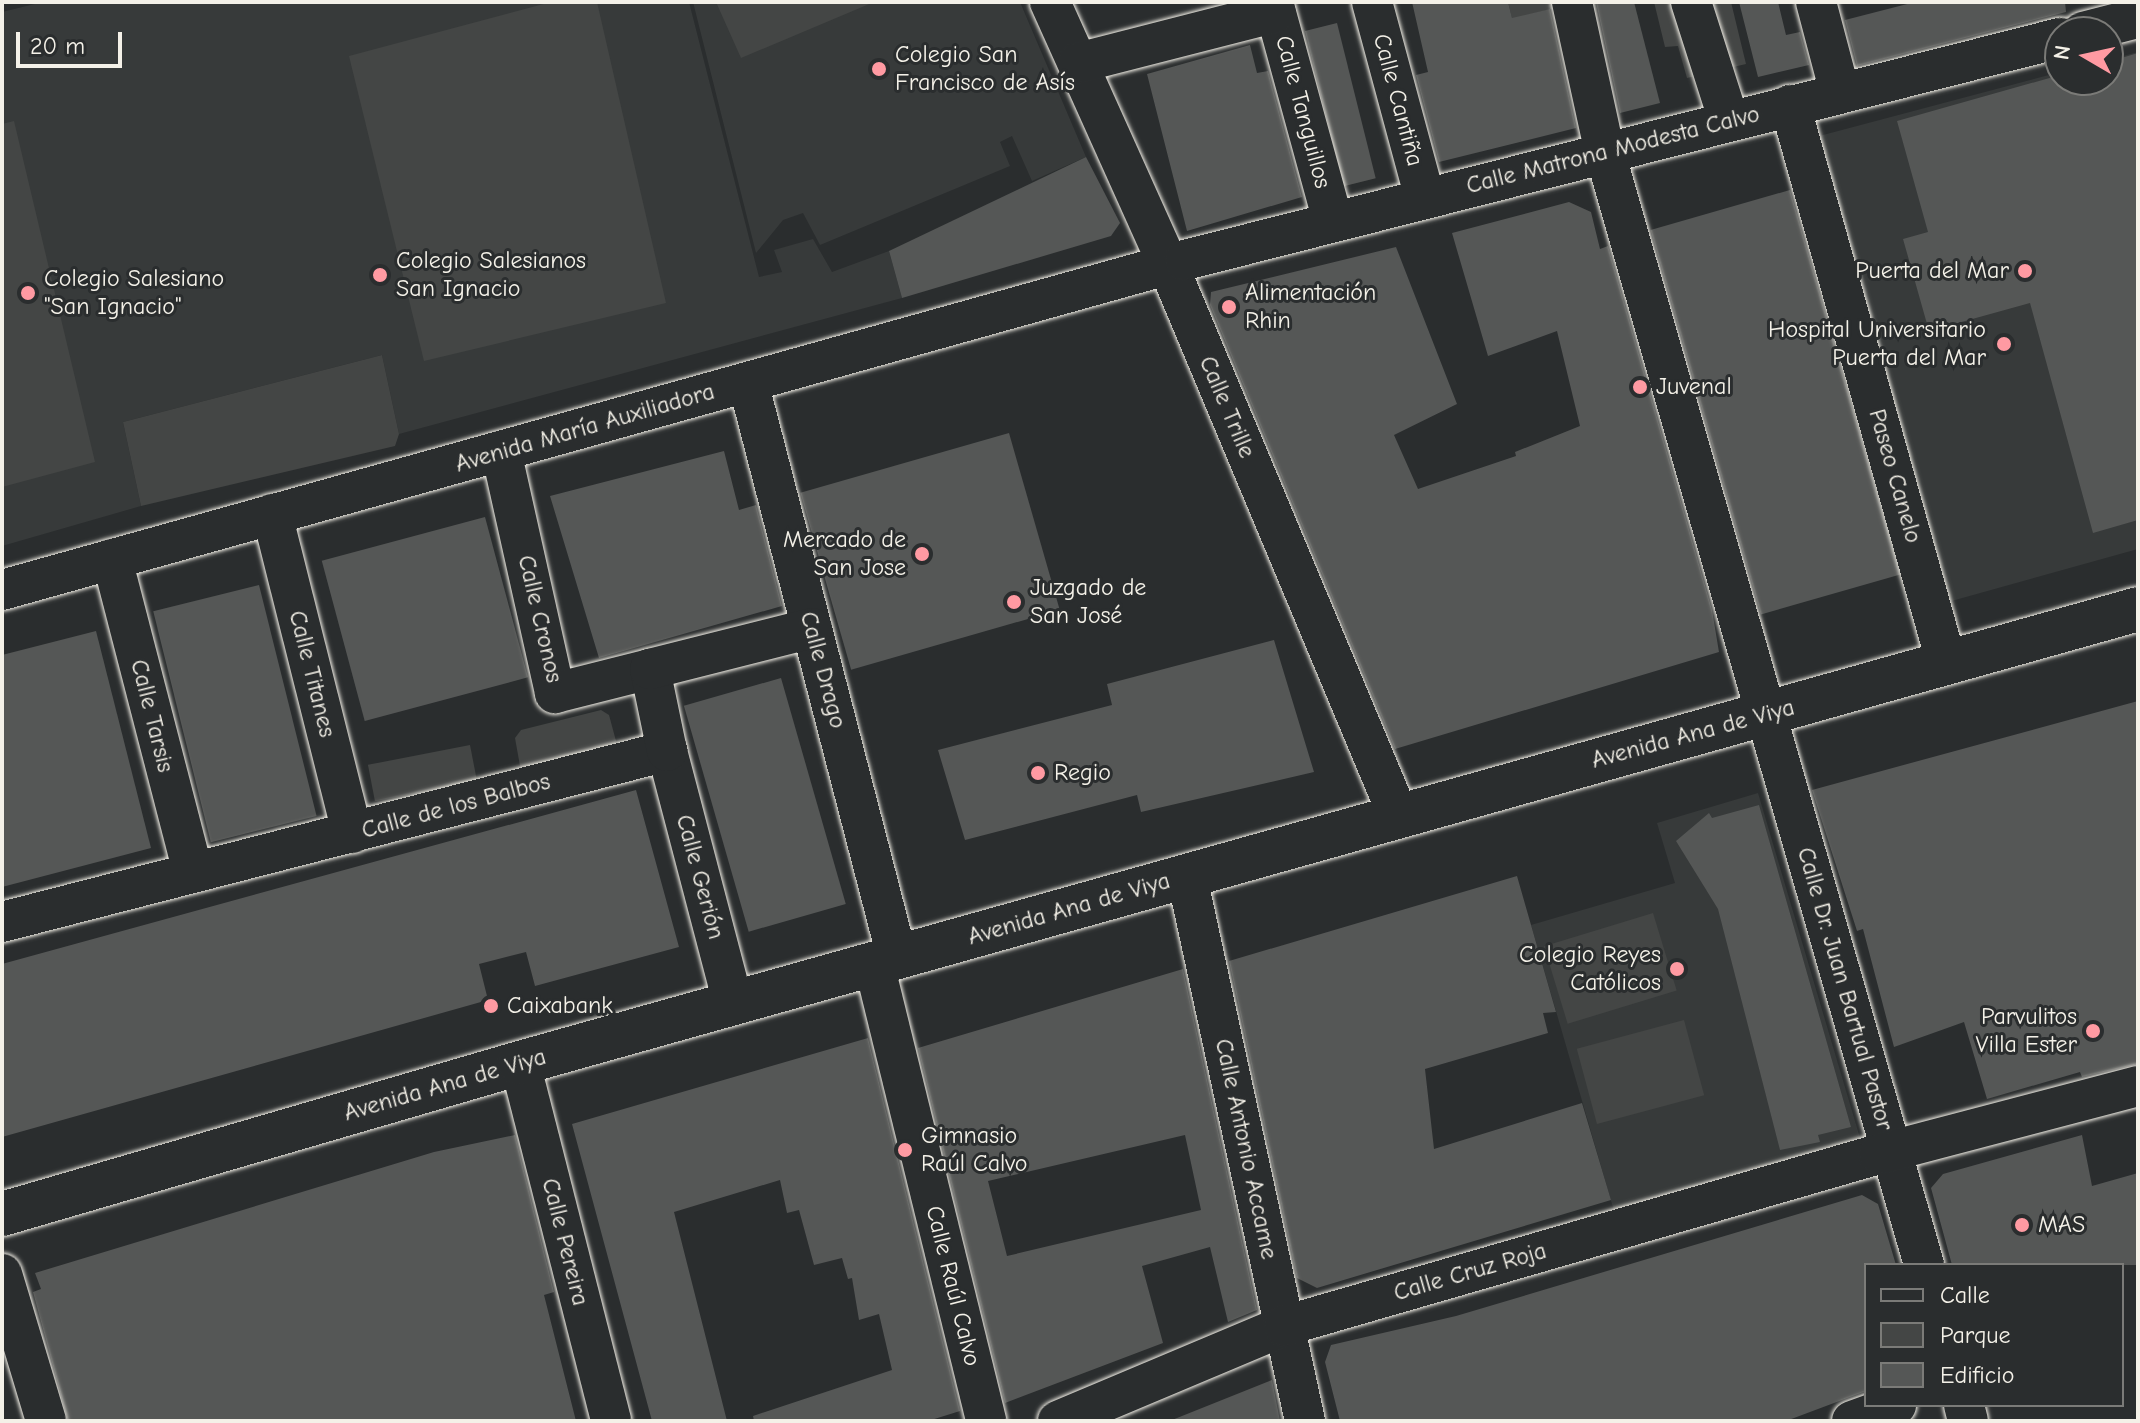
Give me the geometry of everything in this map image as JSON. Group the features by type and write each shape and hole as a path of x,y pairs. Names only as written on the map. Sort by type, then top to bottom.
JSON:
{"main road":[{"name":"Avenida Ana de Viya","path":"2,1214 520,1063 2138,609"}],"street":[{"name":"Calle Trille","path":"1050,2 1168,265 1398,815"},
{"name":"Calle Cantiña","path":"1372,2 1425,198"},
{"name":"Calle Dr. Juan Bartual Pastor","path":"1572,2 1605,153 1923,1263"},
{"path":"1691,2 1729,121"},
{"path":"1816,2 1840,93"},
{"path":"1078,63 1275,7"},
{"name":"Calle Tanguillos","path":"1275,7 1333,222"},
{"name":"Calle Matrona Modesta Calvo","path":"1168,265 2044,42"},
{"name":"Paseo Canelo","path":"1790,105 1946,661"},
{"name":"Avenida María Auxiliadora","path":"2,590 1168,265"},
{"name":"Calle Drago","path":"748,382 812,628 886,961"},
{"name":"Calle Cronos","path":"501,451 555,693 650,669"},
{"name":"Calle Titanes","path":"272,514 352,833"},
{"name":"Calle Tarsis","path":"112,559 193,873"},
{"path":"667,751 650,669 812,628"},
{"name":"Calle de los Balbos","path":"2,922 667,751"},
{"name":"Calle Gerión","path":"667,751 733,1003"},
{"name":"Calle Antonio Accame","path":"1187,877 1305,1421"},
{"name":"Calle Raúl Calvo","path":"886,961 986,1421"},
{"name":"Calle Pereira","path":"520,1063 611,1421"},
{"name":"Calle Cruz Roja","path":"1058,1421 1284,1326 1891,1151 2138,1086"},
{"path":"2,1274 46,1421"},
{"path":"1852,1421 1890,1407"}],"shaded area":[{"name":"Colegio Salesianos San Ignacio","path":"43,2 689,2 759,277 782,272 774,250 813,239 832,272 889,251 902,298 399,434 382,355 123,422 141,506 2,546 2,12"},
{"name":"Colegio San Francisco de Asís","path":"693,2 1020,2 1086,157 1032,181 1012,136 1000,142 1010,166 820,245 803,213 783,220 756,253"},
{"name":"Hospital Universitario Puerta del Mar","path":"2138,52 2138,549 1948,602 1808,139 2044,76 2044,96 2124,96 2124,56"},
{"name":"Colegio Reyes Católicos","path":"1758,793 1860,1138 1614,1211 1531,925 1675,883 1657,823"}],"green space":[{"path":"551,2 597,2 666,303 424,361 349,56"},
{"path":"716,2 874,2 741,58"},
{"path":"1508,2 1563,2 1563,6 1512,19"},
{"path":"1654,2 1731,2 1746,64 1687,78 1678,46 1665,47"},
{"name":"Colegio Salesiano \"San Ignacio\"","path":"14,121 95,462 2,487 2,124"},
{"path":"382,355 399,434 395,446 141,506 123,422"},
{"path":"601,710 609,715 616,741 611,750 528,771 520,766 515,738 521,730"},
{"path":"470,745 477,781 375,801 368,765"},
{"path":"1653,913 1677,990 1568,1024 1544,946"},
{"path":"1684,1020 1704,1095 1597,1124 1577,1049"}],"building":[{"path":"1412,2 1508,2 1512,18 1550,9 1576,128 1439,162 1416,75 1428,72"},
{"path":"1596,2 1634,2 1660,103 1620,113"},
{"path":"1739,2 1778,2 1786,35 1800,32 1809,65 1758,77"},
{"path":"1915,2 2065,2 2066,12 1857,66 1845,20"},
{"path":"1337,23 1376,178 1344,186 1305,31"},
{"path":"1250,45 1257,73 1268,71 1302,197 1187,231 1147,74"},
{"name":"Puerta del Mar","path":"2138,53 2138,520 2093,533 2030,303 1929,331 1903,239 1928,232 1897,121 2044,80 2044,96 2124,96 2124,57"},
{"path":"1086,157 1120,223 1111,236 902,298 889,251"},
{"path":"1790,190 1900,575 1761,614 1651,230"},
{"path":"1569,202 1591,212 1600,249 1608,246 1712,610 1719,652 1395,749 1210,305 1211,292 1396,247 1457,404 1394,435 1418,489 1516,456 1515,452 1580,426 1557,331 1488,356 1452,233"},
{"name":"Mercado de San Jose","path":"1009,433 1060,610 851,670 800,493"},
{"path":"724,451 739,510 756,505 782,606 599,658 550,496"},
{"path":"485,517 528,677 365,721 322,561"},
{"path":"259,585 317,816 211,842 153,611"},
{"path":"96,631 151,848 2,887 2,655"},
{"path":"1274,640 1314,772 1141,812 1137,795 965,840 938,750 1112,705 1107,684"},
{"path":"781,678 846,904 749,932 684,706"},
{"path":"2138,701 2138,1064 2082,1077 2080,1072 1987,1099 1964,1022 1894,1047 1863,929 1857,931 1812,790"},
{"path":"636,790 679,947 535,986 526,952 479,964 488,1000 2,1137 2,964"},
{"path":"1759,805 1851,1127 1818,1135 1820,1142 1780,1150 1718,909 1676,841 1709,813 1712,818"},
{"path":"1517,876 1556,1012 1543,1013 1548,1033 1425,1069 1434,1149 1582,1103 1611,1200 1317,1288 1297,1278 1229,961"},
{"path":"1183,969 1257,1310 1228,1322 1210,1247 1142,1266 1163,1343 1005,1403 918,1048","holes":["1185,1135 1201,1210 1007,1256 988,1181"]},
{"path":"868,1038 960,1411 928,1421 754,1421 753,1416 892,1370 879,1314 859,1320 852,1278 848,1279 842,1258 814,1265 799,1210 787,1213 780,1180 674,1212 727,1421 652,1421 572,1124"},
{"path":"515,1135 554,1292 544,1295 576,1421 68,1421 33,1292 41,1289 35,1273 434,1152"},
{"name":"MAS","path":"2082,1135 2092,1186 2138,1173 2138,1265 1951,1263 1931,1188 1943,1174"},
{"path":"1862,1195 1878,1204 1895,1263 1864,1263 1864,1392 1786,1421 1340,1421 1325,1362 1331,1345 1456,1316"},
{"path":"1272,1380 1280,1421 1172,1421 1172,1420"}],"place":[{"name":"Colegio San Francisco de Asís","path":"879,69"},
{"name":"Puerta del Mar","path":"2025,271"},
{"name":"Colegio Salesianos San Ignacio","path":"380,275"},
{"name":"Colegio Salesiano \"San Ignacio\"","path":"28,293"},
{"name":"Alimentación Rhin","path":"1229,307"},
{"name":"Hospital Universitario Puerta del Mar","path":"2004,344"},
{"name":"Juvenal","path":"1640,387"},
{"name":"Mercado de San Jose","path":"922,554"},
{"name":"Juzgado de San José","path":"1014,602"},
{"name":"Regio","path":"1038,773"},
{"name":"Colegio Reyes Católicos","path":"1677,969"},
{"name":"Caixabank","path":"491,1006"},
{"name":"Parvulitos Villa Ester","path":"2093,1031"},
{"name":"Gimnasio Raúl Calvo","path":"905,1150"},
{"name":"MAS","path":"2022,1225"}]}
